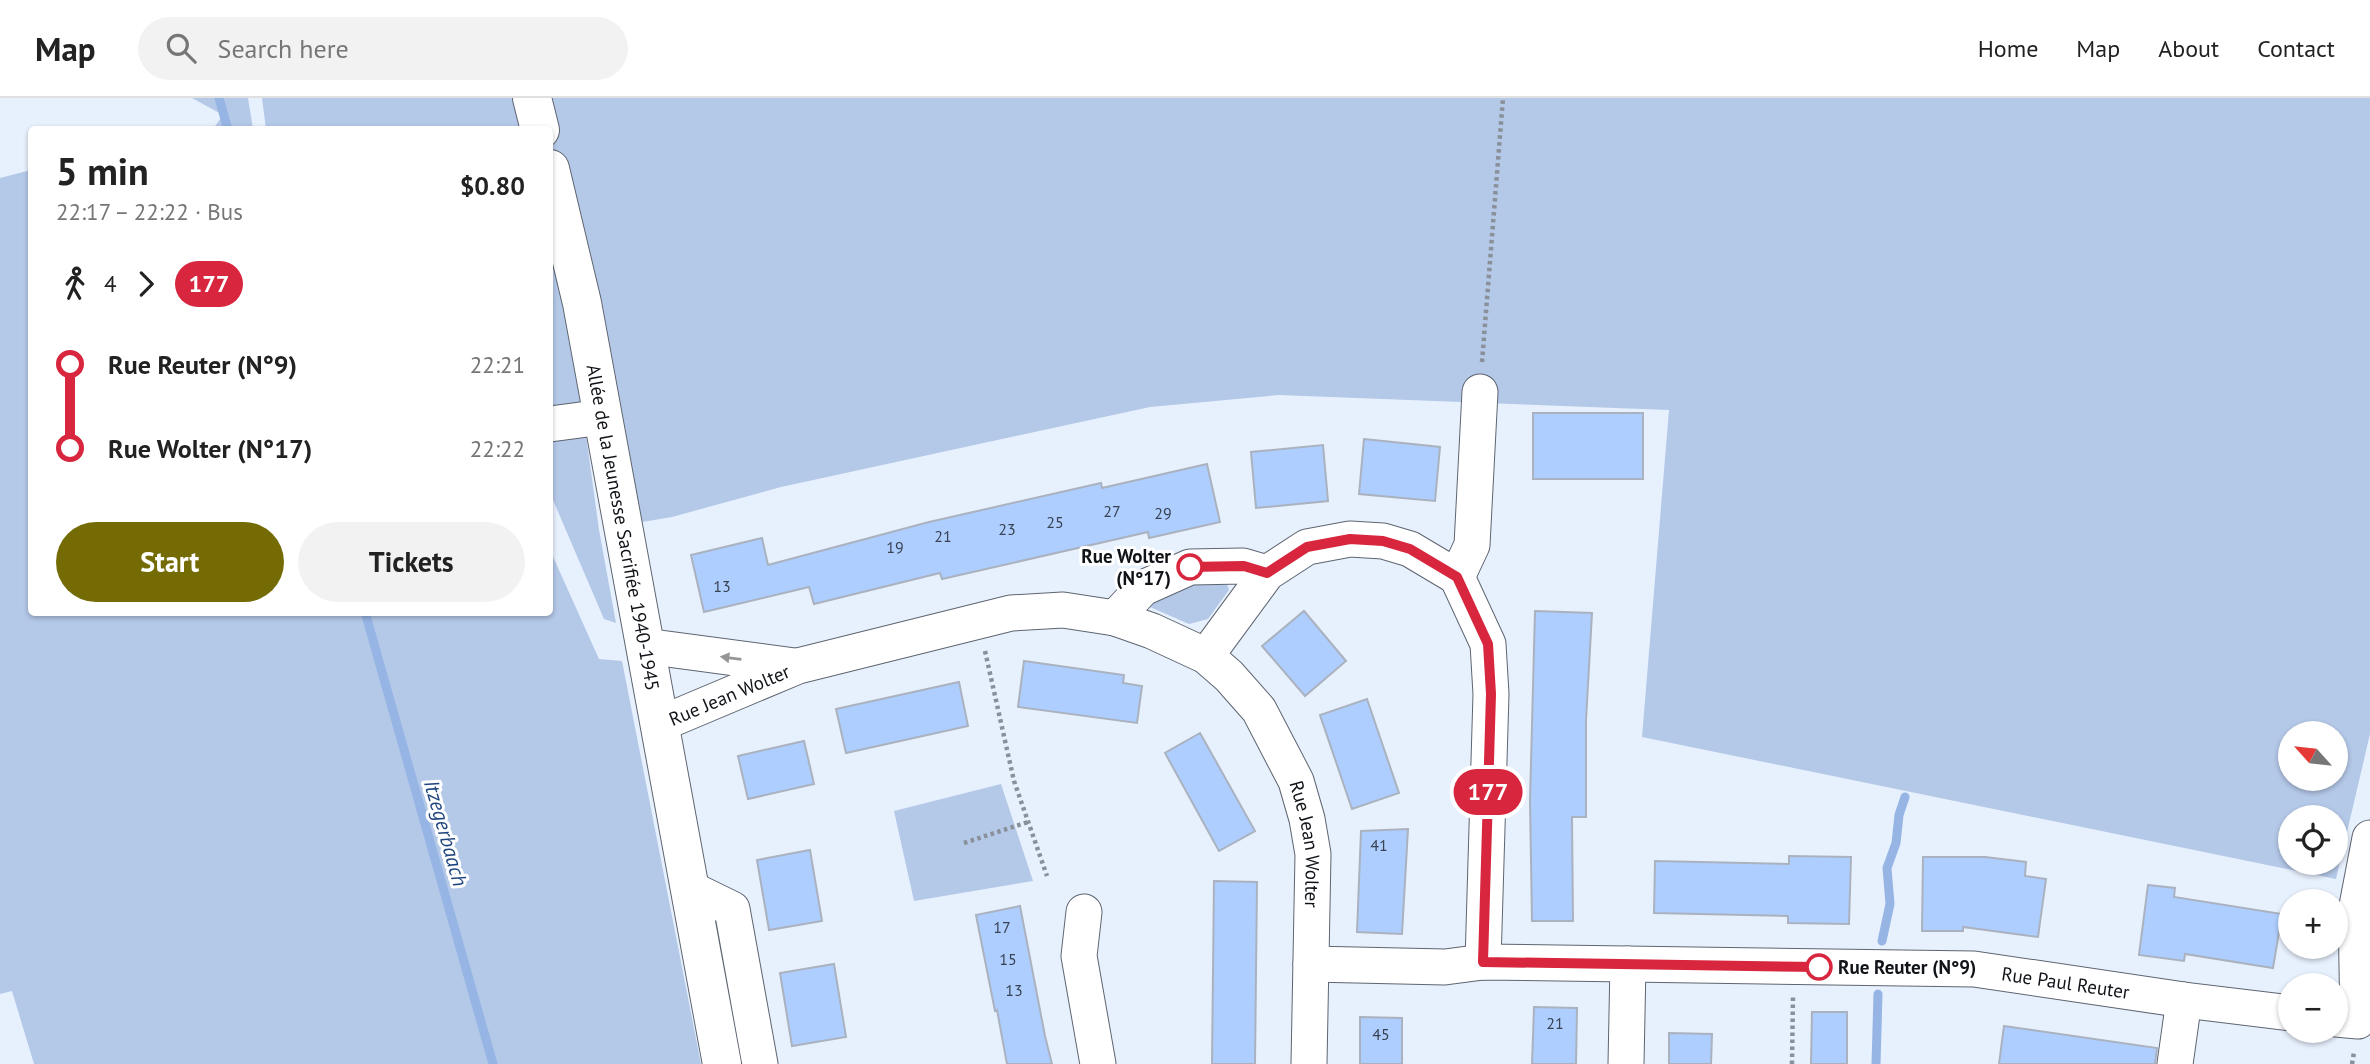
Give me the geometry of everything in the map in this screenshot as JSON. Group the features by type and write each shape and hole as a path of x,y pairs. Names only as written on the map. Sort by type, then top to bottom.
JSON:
{"main road":[{"path":"532,98 539,126"},
{"name":"Allée de la Jeunesse Sacrifiée 1940-1945","path":"553,182 582,303 722,1064"}],"street":[{"path":"1457,577 1472,545 1480,392"},
{"path":"553,424 603,417"},
{"path":"1206,656 1267,573 1307,547 1350,539 1383,541 1410,549 1457,577 1488,644 1491,694 1483,962"},
{"path":"1115,618 1143,587 1190,567 1244,566 1267,573"},
{"name":"Rue Jean Wolter","path":"660,724 798,666 1011,613 1063,610 1115,618 1206,656 1259,710 1296,781 1307,819 1313,854 1310,1064"},
{"name":"Rue Jean Wolter","path":"645,646 798,666"},
{"path":"2348,1008 2356,911 2370,838"},
{"path":"689,888 732,909 760,1064"},
{"path":"1084,912 1079,956 1098,1064"},
{"name":"Rue Paul Reuter","path":"1311,964 1445,967 1483,962 1974,969 2278,1011"},
{"path":"1626,1064 1628,964"},
{"path":"2175,1064 2184,1000"}],"path":[{"path":"1480,392 1503,98"},
{"path":"984,646 1014,781 1047,876"},
{"path":"964,843 1028,822"},
{"path":"1791,1064 1793,967"}],"shaded area":[{"path":"192,98 248,98 253,126 215,126 223,115"},
{"path":"262,98 2370,98 2370,734 2348,828 2348,805 2278,805 2278,867 1642,737 1669,410 1279,395 1150,407 781,487 672,517 636,523 614,406 553,415 553,126 266,126"},
{"path":"28,171 28,616 553,616 553,557 599,659 622,661 701,1064 34,1064 12,991 0,994 0,178"},
{"path":"586,435 599,530 616,623 604,619 553,500 553,439"},
{"path":"1216,578 1227,584 1229,590 1208,619 1189,624 1150,607 1151,594"},
{"path":"1001,784 1033,881 914,901 894,811"},
{"path":"2316,875 2337,875 2336,879"}],"building":[{"path":"1533,413 1643,413 1643,479 1533,479"},
{"path":"1364,439 1440,447 1435,501 1359,494"},
{"path":"1323,445 1328,501 1256,508 1251,452"},
{"path":"1207,464 1220,522 1149,538 1148,532 942,579 940,573 814,604 809,587 704,612 691,555 762,538 768,565 929,522 1101,483 1102,488"},
{"path":"1304,611 1346,661 1305,696 1262,646"},
{"path":"1535,611 1592,613 1586,720 1586,817 1572,817 1573,921 1532,921 1530,801"},
{"path":"1024,661 1124,675 1123,683 1142,686 1137,723 1018,707"},
{"path":"959,682 968,726 846,753 836,709"},
{"path":"1367,699 1399,793 1352,809 1320,715"},
{"path":"1200,733 1255,831 1219,851 1165,753"},
{"path":"804,741 814,784 748,799 738,756"},
{"path":"1408,829 1402,934 1357,932 1361,831"},
{"path":"810,850 822,921 769,930 757,860"},
{"path":"1789,856 1851,857 1849,924 1788,923 1788,916 1654,913 1655,861 1789,864"},
{"path":"1923,857 1985,857 2026,862 2025,876 2046,879 2038,937 1963,927 1963,931 1922,931"},
{"path":"1214,881 1257,882 1255,1064 1212,1064"},
{"path":"2148,885 2175,888 2174,897 2278,913 2278,938 2273,968 2185,954 2184,961 2139,955"},
{"path":"1020,906 1052,1064 1007,1064 997,1010 995,1011 976,915"},
{"path":"834,964 846,1037 792,1046 780,973"},
{"path":"1534,1007 1577,1008 1576,1064 1532,1064"},
{"path":"1812,1012 1847,1012 1847,1064 1811,1064"},
{"path":"1360,1017 1402,1018 1402,1064 1360,1064"},
{"path":"2004,1026 2157,1048 2155,1064 1999,1064"},
{"path":"1669,1033 1712,1034 1711,1064 1669,1064"}],"waterway":[{"name":"Itzegerbaach","path":"219,98 227,126"},
{"name":"Itzegerbaach","path":"366,616 493,1064"},
{"path":"1882,941 1890,904 1887,868 1896,843 1899,815 1905,797"},
{"path":"1876,1064 1878,994"}],"bus line":[{"name":"177","path":"1190,567 1244,566 1267,573 1307,547 1350,539 1383,541 1410,549 1457,577 1488,644 1491,694 1483,962 1819,967"}],"place":[{"name":"Rue Wolter (N°17)","path":"1190,567"},
{"name":"Rue Reuter (N°9)","path":"1819,967"}]}
